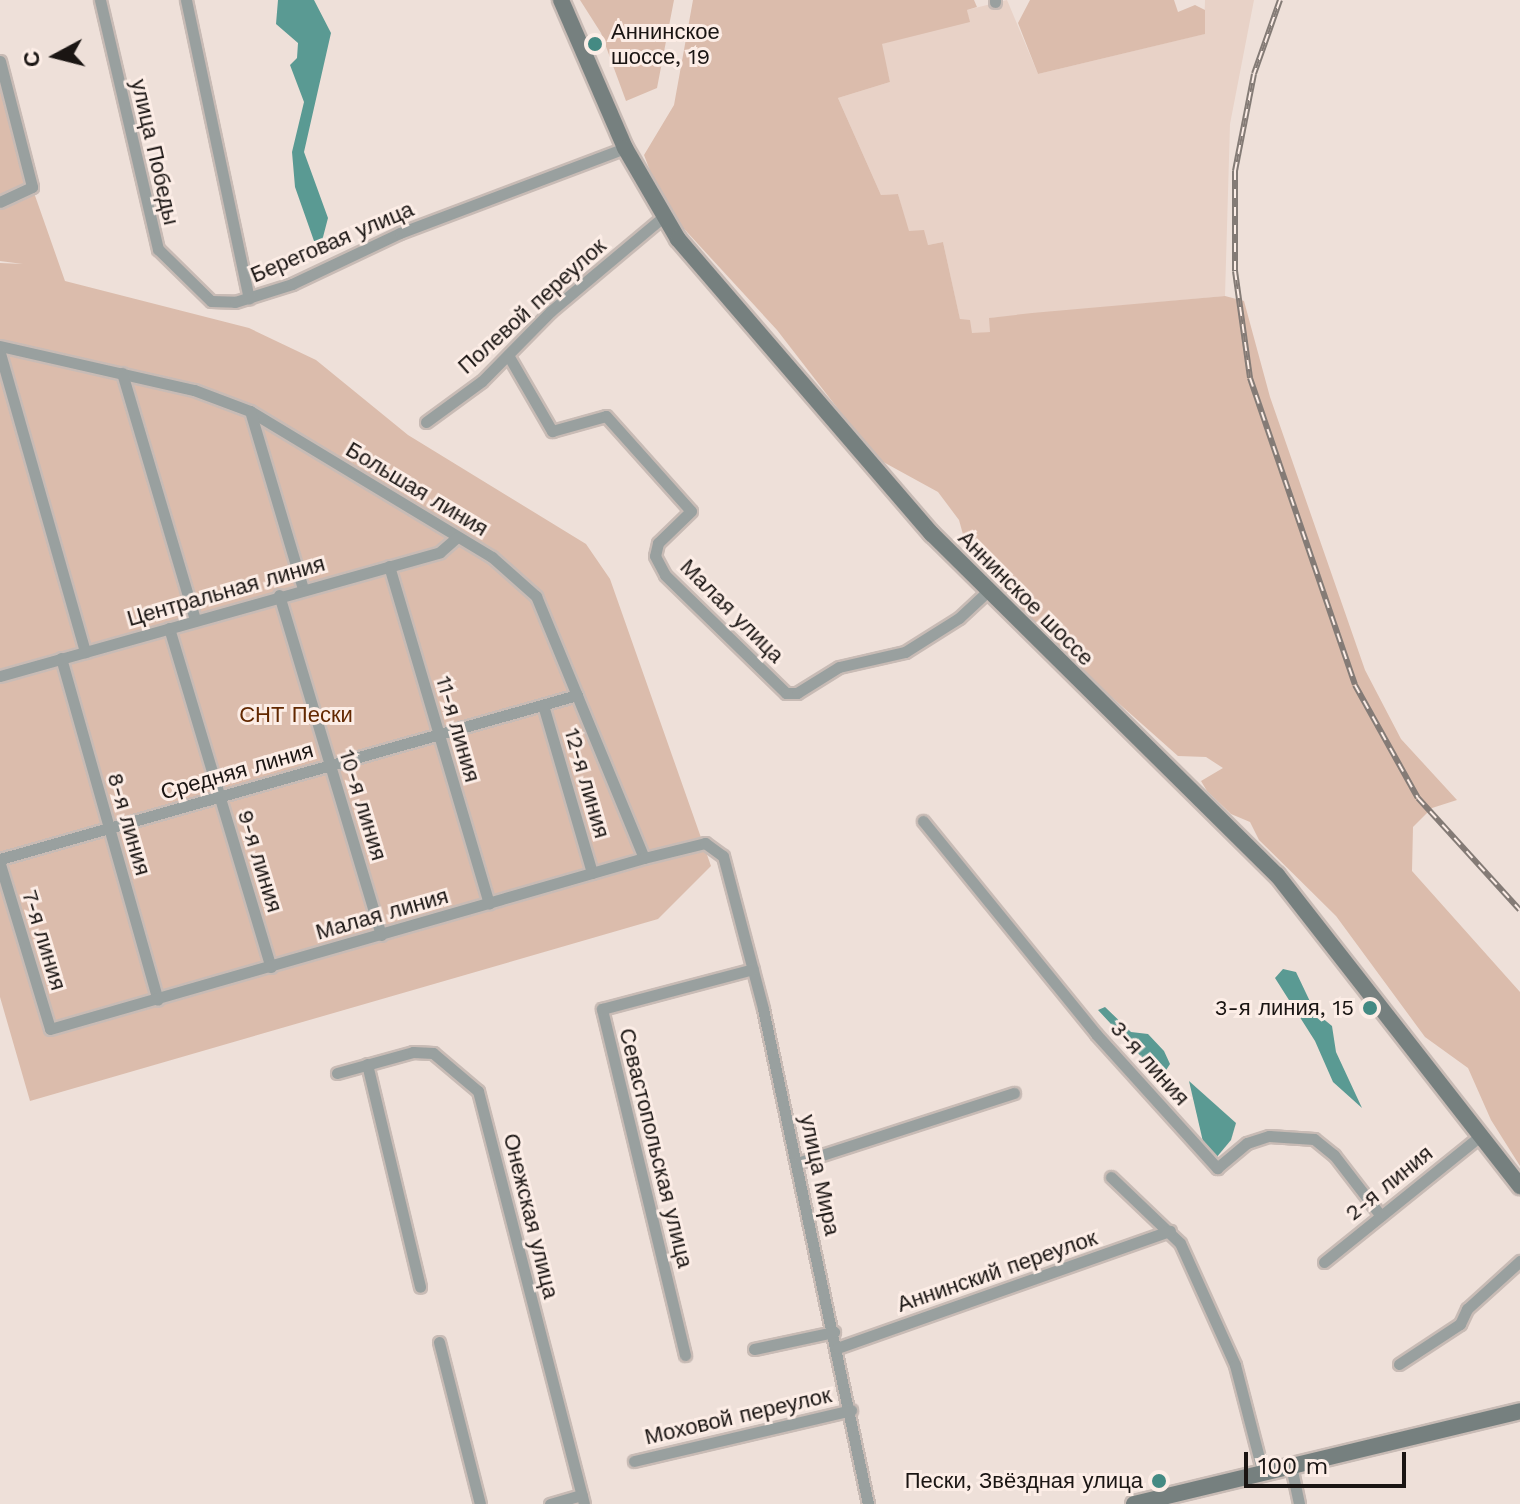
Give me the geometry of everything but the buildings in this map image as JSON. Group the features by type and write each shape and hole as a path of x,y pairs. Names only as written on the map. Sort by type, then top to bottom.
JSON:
{"main road":[{"name":"Аннинское шоссе","path":"561,0 625,148 663,217 922,523 1277,875 1520,1186"},
{"path":"1134,1504 1520,1411"}],"street":[{"name":"улица Победы","path":"100,0 158,249 211,301 249,298"},
{"name":"Береговая улица","path":"186,0 249,298 400,233 625,148"},
{"path":"0,61 32,187 0,202"},
{"name":"Полевой переулок","path":"426,422 508,355 551,311 663,217"},
{"name":"Большая линия","path":"0,346 194,390 250,411 492,557 536,596 644,858"},
{"path":"0,353 85,652"},
{"name":"Малая улица","path":"508,355 552,431 606,416 691,511 658,543 660,566 786,693 797,693 839,667 905,652 959,618 988,591"},
{"path":"122,373 195,620"},
{"path":"250,411 303,589"},
{"name":"Центральная линия","path":"0,676 440,552 457,537"},
{"name":"11-я линия","path":"389,566 489,903"},
{"name":"10-я линия","path":"279,595 381,935"},
{"name":"9-я линия","path":"169,628 271,967"},
{"name":"8-я линия","path":"61,658 158,1000"},
{"name":"Средняя линия","path":"0,862 577,695"},
{"name":"12-я линия","path":"543,705 592,873"},
{"name":"3-я линия","path":"923,821 1034,952 1096,1034 1217,1168 1247,1143 1269,1136 1314,1139 1334,1155 1381,1216"},
{"name":"Малая линия","path":"50,1029 644,858 705,843 723,856"},
{"name":"улица Мира","path":"723,856 753,969 797,1163 851,1410 868,1504"},
{"name":"7-я линия","path":"0,862 50,1029"},
{"name":"Севастопольская улица","path":"685,1355 602,1009 753,969"},
{"name":"Онежская улица","path":"337,1073 413,1052 433,1053 478,1091 583,1500"},
{"path":"367,1064 420,1287"},
{"path":"797,1163 1014,1093"},
{"name":"2-я линия","path":"1324,1262 1480,1136"},
{"path":"1111,1177 1180,1243 1235,1365 1263,1473"},
{"name":"Аннинский переулок","path":"837,1348 1170,1231"},
{"path":"1399,1364 1460,1324 1467,1309 1520,1261"},
{"path":"754,1349 834,1332"},
{"path":"439,1342 480,1504"},
{"name":"Моховой переулок","path":"634,1461 851,1410"},
{"path":"1291,1466 1299,1504"},
{"path":"550,1504 583,1500"}],"shaded area":[{"path":"1007,0 1038,74 1204,34 1205,0 1254,0 1230,124 1225,296 990,318 991,332 972,334 960,320 943,242 928,245 908,231 898,194 881,195 838,98 890,82 881,44 969,21 967,10"}],"green space":[{"path":"580,0 674,0 657,88 626,101 601,33"},
{"path":"693,0 974,0 977,7 967,10 970,22 882,44 890,82 838,98 881,195 898,194 909,231 924,230 928,245 943,242 960,319 970,320 972,333 990,332 989,318 1225,296 1244,301 1270,397 1365,670 1401,739 1457,800 1432,808 1413,827 1412,871 1520,992 1520,1166 1491,1120 1468,1068 1425,1037 1336,916 1259,840 1250,822 1231,814 1207,791 1201,781 1223,768 1206,757 1178,756 1080,669 969,556 959,520 938,492 876,458 777,330 664,207 644,155 674,105"},
{"path":"1030,0 1174,0 1178,12 1195,5 1205,10 1205,34 1038,74 1018,23"},
{"name":"СНТ Пески","path":"0,61 32,187 65,281 249,328 316,360 408,435 586,544 610,579 711,866 658,919 30,1101 0,997 0,263 23,264 0,261"}],"water":[{"path":"278,0 314,0 331,33 304,152 328,218 322,241 314,241 295,187 292,152 304,102 290,65 297,58 298,43 276,24"},
{"path":"1283,969 1296,972 1315,1012 1332,1026 1336,1052 1362,1108 1333,1082 1315,1041 1275,978"},
{"path":"1105,1007 1131,1032 1148,1034 1164,1051 1170,1064 1161,1078 1098,1010"},
{"path":"1189,1081 1236,1123 1231,1140 1216,1158 1204,1146"}],"railway":[{"path":"1280,0 1254,74 1235,171 1235,271 1250,378 1355,685 1418,798 1520,910"}],"place":[{"name":"Аннинское шоссе, 19","path":"595,44"},
{"name":"3-я линия, 15","path":"1370,1008"},
{"name":"Пески, Звёздная улица","path":"1159,1481"}]}
